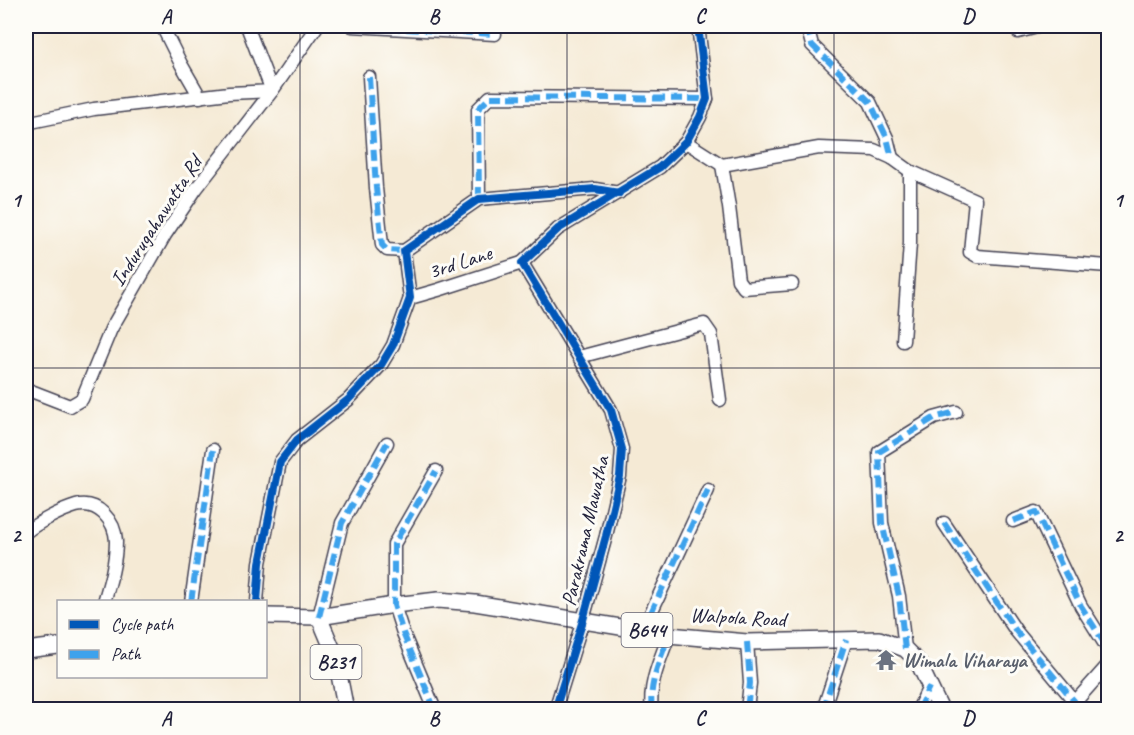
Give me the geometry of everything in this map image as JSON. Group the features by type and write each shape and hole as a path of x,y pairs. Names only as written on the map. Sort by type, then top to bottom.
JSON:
{"main road":[{"name":"Walpola Road","path":"320,617 438,600 475,603 669,635 747,642 879,639 905,649"},
{"name":"B644","path":"267,616 320,617"},
{"name":"B231","path":"320,617 335,656 346,710"},
{"path":"26,650 57,646"},
{"path":"905,649 918,662 941,710"}],"street":[{"path":"162,26 201,97"},
{"path":"26,123 94,109 229,93 272,91 247,26"},
{"name":"Indurugahawatta Rd","path":"26,389 70,406 82,399 111,329 165,235 196,189 272,91 317,26"},
{"path":"352,26 495,34"},
{"path":"522,263 558,229 660,167 686,142 707,99 698,26"},
{"path":"807,26 812,45 870,102 888,138 892,158"},
{"path":"1012,26 1018,32 1041,26"},
{"path":"369,77 376,188 382,245 387,250 404,251 479,199 595,189 619,193"},
{"path":"479,199 478,109 490,97 707,99"},
{"path":"686,142 722,165 819,148 874,150 892,158 910,171 975,200 970,252 976,256 1108,266"},
{"path":"722,165 738,280 744,288 792,284"},
{"path":"903,341 910,243 910,171"},
{"path":"257,600 260,563 280,462 297,440 348,400 381,365 393,345 410,298 404,251"},
{"name":"3rd Lane","path":"410,298 522,263"},
{"name":"Parakrama Mawatha","path":"522,263 611,410 621,448 620,476 582,620 555,710"},
{"path":"579,357 704,324 711,334 720,400"},
{"path":"905,649 899,596 882,523 879,452 934,418 956,412"},
{"path":"320,617 342,523 387,443"},
{"path":"191,600 213,450"},
{"path":"435,710 403,633 394,605 394,544 436,471"},
{"path":"643,630 708,490"},
{"path":"26,532 35,524 78,506 89,506 105,513 113,525 116,541 112,575 105,600"},
{"path":"1013,521 1036,512 1081,606 1108,649"},
{"path":"944,524 1071,706 1108,665"},
{"path":"652,710 655,674 669,635"},
{"path":"823,710 846,640"},
{"path":"747,642 750,683 747,710"},
{"path":"918,710 929,687"}],"marked path":[{"path":"352,26 495,34"},
{"path":"807,26 812,45 870,102 887,138 892,158"},
{"path":"1012,26 1018,32 1041,26"},
{"path":"369,77 382,245 387,250 404,251"},
{"path":"479,199 478,109 490,97 707,99"},
{"path":"905,649 899,596 882,523 879,452 934,418 956,412"},
{"path":"319,617 342,523 387,443"},
{"path":"191,600 213,450"},
{"path":"435,710 403,633 394,605 394,544 436,471"},
{"path":"643,630 708,490"},
{"path":"1013,521 1036,512 1081,606 1108,649"},
{"path":"944,523 1016,631 1075,702"},
{"path":"652,710 654,681 669,635"},
{"path":"823,710 846,640"},
{"path":"747,642 750,683 747,710"},
{"path":"918,710 929,687"}],"cycle path":[{"path":"555,710 606,536 620,476 622,449 611,410 522,263 558,229 660,167 686,142 707,99 698,26"},
{"path":"257,600 260,563 280,462 297,440 348,400 381,365 393,345 410,298 404,251 479,199 595,189 619,193"}],"place":[{"name":"Wimala Viharaya","path":"886,660"}]}
